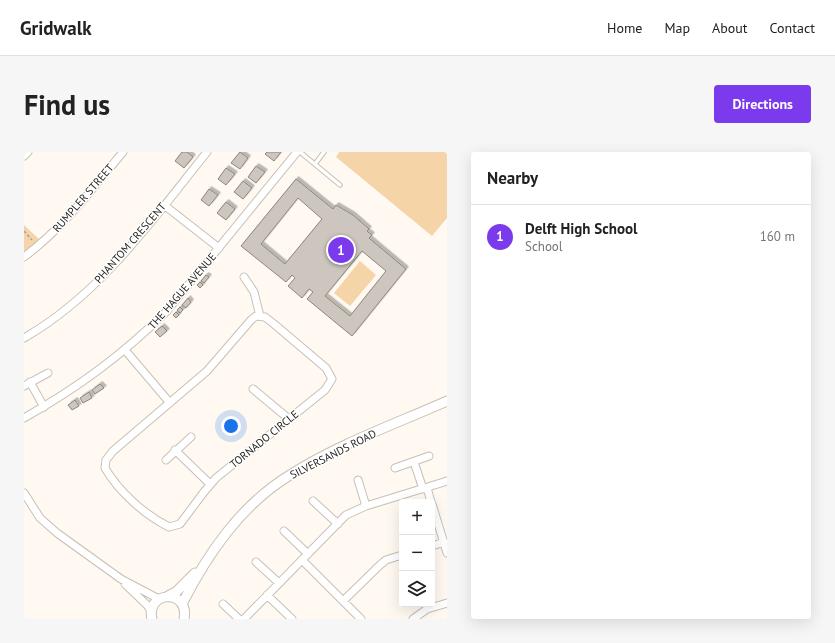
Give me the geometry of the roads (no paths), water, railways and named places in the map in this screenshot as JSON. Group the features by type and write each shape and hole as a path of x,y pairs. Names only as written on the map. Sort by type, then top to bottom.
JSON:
{"street":[{"path":"24,156 28,152"},
{"name":"RUMPLER STREET","path":"24,257 73,213 123,152"},
{"name":"PHANTOM CRESCENT","path":"24,338 61,312 92,286 117,261 207,152"},
{"name":"THE HAGUE AVENUE","path":"24,418 86,381 125,350 167,311 297,152"},
{"path":"164,205 218,248"},
{"path":"244,277 254,292 260,316"},
{"name":"TORNADO CIRCLE","path":"260,316 265,316 330,373 332,379 325,390 210,484 180,524 169,527 136,504 114,482 105,468 108,456 170,403 212,366 251,320 260,316"},
{"path":"125,350 170,403"},
{"path":"44,407 27,384 48,373"},
{"path":"253,389 289,419"},
{"name":"SILVERSANDS ROAD","path":"182,604 203,565 219,541 261,497 289,475 337,449 447,401"},
{"path":"166,460 175,450 191,437"},
{"path":"175,450 210,484"},
{"path":"395,468 429,456"},
{"path":"414,462 430,499"},
{"path":"358,480 366,506"},
{"path":"244,619 346,515 366,506 447,481"},
{"path":"25,496 47,525 121,579 147,605 151,615"},
{"path":"313,501 338,524"},
{"path":"435,513 447,553"},
{"path":"284,531 308,554"},
{"path":"435,545 444,542"},
{"path":"343,601 386,560 399,556"},
{"path":"302,560 361,619"},
{"path":"256,562 279,584"},
{"name":"SILVERSANDS ROAD","path":"151,615 155,602 176,592 203,565"},
{"path":"121,579 164,598 176,598 182,604 186,618"},
{"path":"267,595 292,619"},
{"path":"413,619 427,609 447,603"},
{"path":"223,604 239,619"}],"lane":[{"path":"300,152 340,184"},
{"path":"315,164 324,152"}],"place":[{"name":"Delft High School","path":"341,250"}]}
